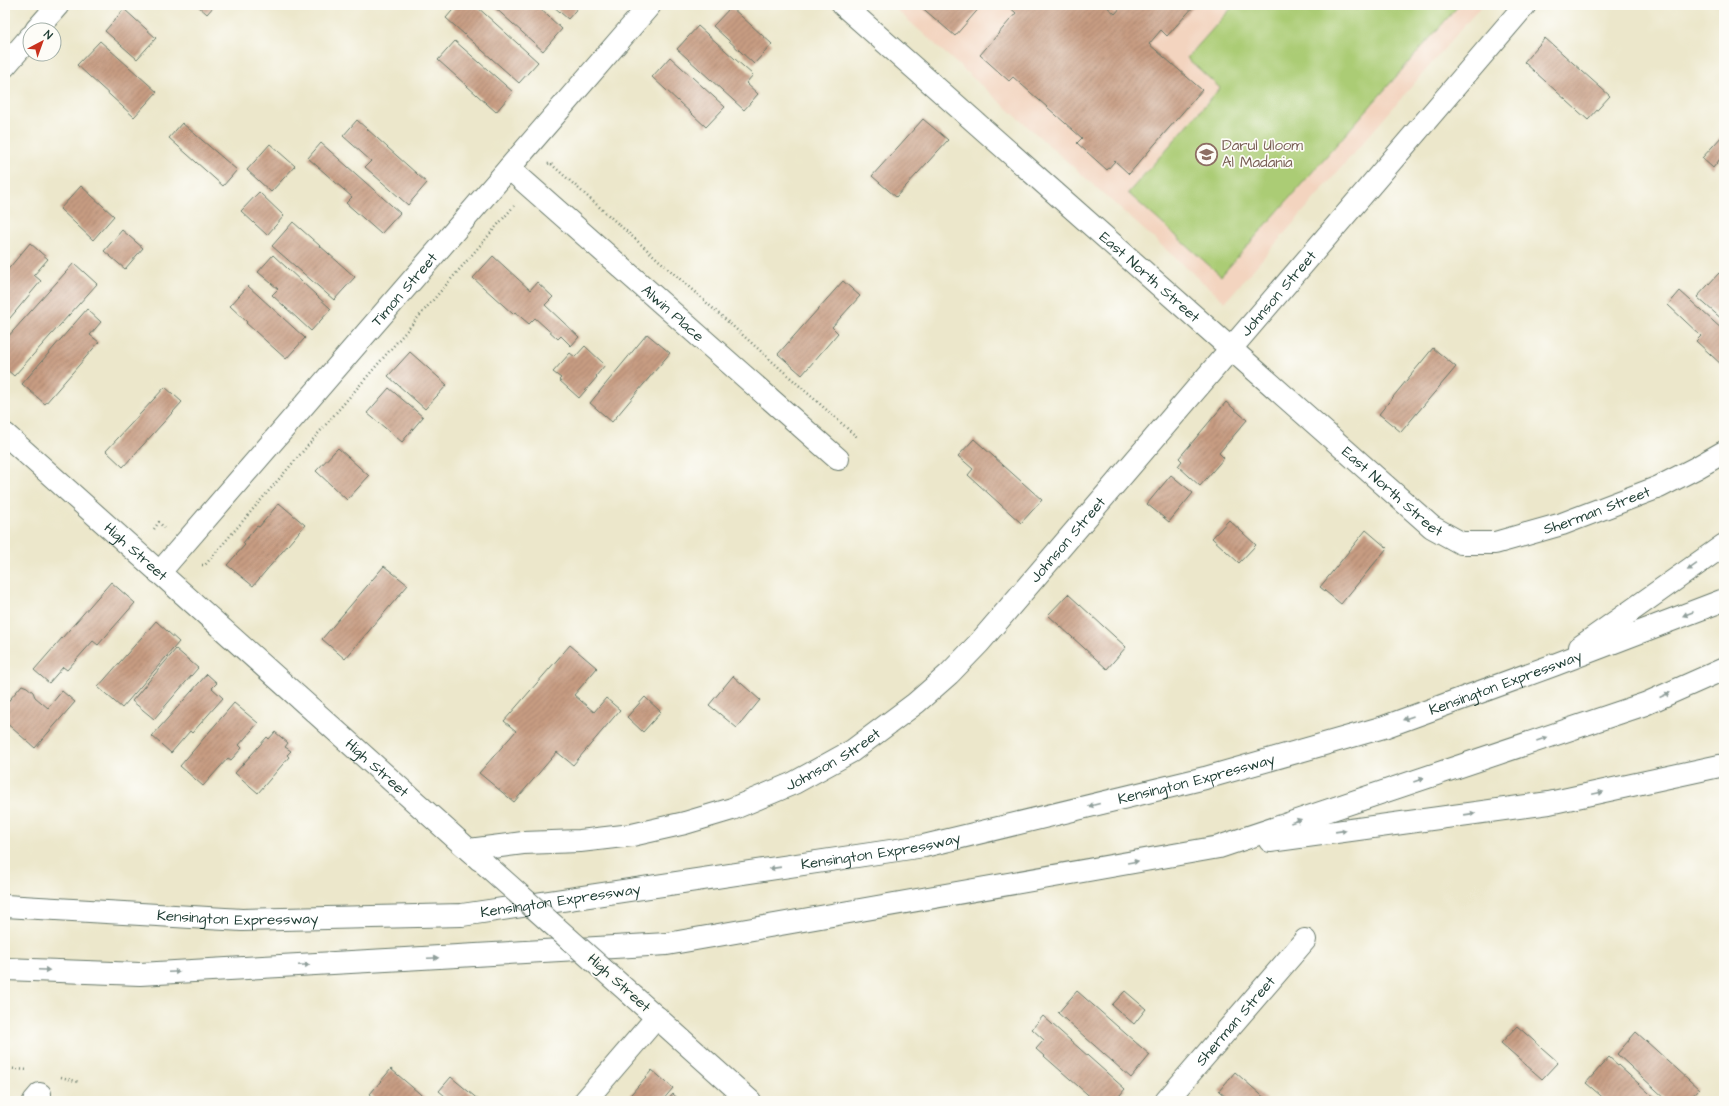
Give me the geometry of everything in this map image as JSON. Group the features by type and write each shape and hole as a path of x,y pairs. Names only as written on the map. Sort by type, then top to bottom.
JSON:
{"main road":[{"path":"43,22 58,5"},
{"name":"Timon Street","path":"159,573 650,5"},
{"name":"East North Street","path":"843,5 1432,527 1461,543"},
{"name":"Johnson Street","path":"477,857 523,843 580,841 632,835 685,824 732,809 794,783 852,751 916,703 949,674 979,643 1525,5"},
{"path":"5,66 22,46"},
{"name":"Alwin Place","path":"509,168 838,459"},
{"name":"High Street","path":"5,434 750,1101"},
{"name":"Sherman Street","path":"1461,543 1495,543 1562,524 1659,487 1724,452"},
{"path":"1554,665 1724,545"},
{"name":"Kensington Expressway","path":"5,906 242,920 462,914 924,846 1205,778 1384,727 1554,665 1724,600"},
{"path":"1219,847 1646,704 1724,669"},
{"path":"5,969 140,974 667,944 1219,847 1549,803 1724,766"},
{"name":"Sherman Street","path":"1166,1101 1305,940"},
{"path":"585,1101 657,1017"}],"path":[{"path":"550,163 858,438"},
{"name":"Timon Street","path":"205,565 513,208"},
{"path":"154,529 159,522 164,529"}],"shaded area":[{"name":"Darul Uloom Al Madania","path":"891,5 1482,5 1225,302"}],"green space":[{"path":"1234,5 1459,5 1221,276 1128,193 1220,88 1187,58"}],"building":[{"path":"197,5 215,5 207,14"},
{"path":"457,5 475,5 538,62 519,83 446,18"},
{"path":"492,5 536,5 562,29 543,51"},
{"path":"552,5 580,5 568,19"},
{"path":"919,5 982,5 955,36"},
{"path":"1007,5 1105,5 1115,14 1123,5 1195,5 1167,36 1161,30 1149,44 1202,90 1129,174 1115,161 1107,170 1077,143 1082,138 1013,77 1009,81 980,55 1016,13"},
{"path":"731,7 772,44 754,64 713,26"},
{"path":"124,9 156,38 137,59 105,31"},
{"path":"698,26 753,75 746,83 758,94 744,110 677,49"},
{"path":"1545,38 1610,96 1588,120 1524,62"},
{"path":"100,41 157,92 134,117 77,65"},
{"path":"455,41 513,92 496,112 438,60"},
{"path":"670,57 725,107 706,127 652,77"},
{"path":"923,119 948,140 896,197 872,176"},
{"path":"357,120 427,183 408,205 365,167 371,161 343,136"},
{"path":"182,123 237,170 223,186 169,138"},
{"path":"1723,135 1724,162 1720,159 1713,168 1702,158"},
{"path":"321,143 400,213 381,234 346,203 352,197 308,158"},
{"path":"270,144 295,166 271,192 247,170"},
{"path":"81,186 114,216 93,240 60,209"},
{"path":"259,192 284,216 267,235 241,211"},
{"path":"293,222 355,277 334,300 272,246"},
{"path":"122,230 143,248 125,269 104,251"},
{"path":"30,243 48,259 34,275 41,281 5,324 5,273"},
{"path":"273,255 331,309 311,331 272,295 278,289 258,272"},
{"path":"493,256 530,290 537,282 553,297 545,305 579,337 571,346 561,336 558,339 535,318 529,324 515,312 513,314 473,278"},
{"path":"74,263 97,284 14,376 5,368 5,340"},
{"path":"1719,273 1724,277 1724,321 1697,297"},
{"path":"843,281 860,296 832,327 838,333 802,375 778,354"},
{"path":"248,286 305,338 286,359 246,323 247,322 230,306"},
{"path":"1680,291 1724,331 1724,367 1696,341 1701,336 1668,305"},
{"path":"87,309 101,322 90,335 99,342 45,404 22,384"},
{"path":"647,334 670,353 612,422 590,403"},
{"path":"585,346 605,365 579,398 559,380 561,378 553,372 570,353 575,357"},
{"path":"1433,348 1456,367 1401,432 1379,414"},
{"path":"410,352 447,385 425,409 388,376"},
{"path":"165,387 182,402 123,467 106,451"},
{"path":"389,388 423,417 402,442 367,413"},
{"path":"1226,402 1247,420 1219,453 1224,458 1200,486 1178,466 1182,461 1179,458"},
{"path":"974,439 1042,500 1021,523 968,475 973,469 958,456"},
{"path":"338,448 369,476 347,500 316,471"},
{"path":"1171,475 1193,493 1169,522 1147,504"},
{"path":"279,503 305,525 253,586 227,565 245,545 243,543 257,526 259,527"},
{"path":"1229,520 1256,545 1239,563 1212,538"},
{"path":"1366,530 1387,548 1341,604 1320,587"},
{"path":"384,566 408,585 345,659 322,639"},
{"path":"111,582 135,603 98,645 93,641 67,670 63,667 49,683 34,670"},
{"path":"1068,594 1126,647 1107,669 1048,615"},
{"path":"156,621 179,642 122,708 98,687"},
{"path":"570,645 597,668 574,695 594,712 606,698 620,710 573,765 557,752 514,802 479,773 516,731 504,721"},
{"path":"176,649 198,668 154,719 132,701"},
{"path":"207,674 217,683 212,688 223,698 192,733 190,731 171,753 152,736"},
{"path":"733,676 760,700 737,728 709,705"},
{"path":"22,685 33,692 35,697 48,708 62,691 75,702 35,748 5,722 5,705"},
{"path":"645,697 661,712 643,732 627,717"},
{"path":"234,703 258,723 239,745 242,748 231,760 228,758 203,786 180,766"},
{"path":"275,732 288,743 285,747 291,751 287,755 289,757 258,793 235,773 267,737 269,739"},
{"path":"1077,991 1150,1055 1131,1078 1058,1013"},
{"path":"1125,991 1146,1009 1134,1024 1112,1005"},
{"path":"1043,1016 1125,1089 1115,1101 1095,1101 1036,1049 1044,1040 1032,1029"},
{"path":"1517,1026 1558,1062 1542,1079 1501,1043"},
{"path":"1636,1032 1699,1089 1688,1101 1668,1101 1617,1054"},
{"path":"1609,1057 1658,1101 1607,1101 1586,1083"},
{"path":"391,1069 426,1099 424,1101 378,1101 370,1094"},
{"path":"652,1070 673,1088 662,1101 625,1101"},
{"path":"1235,1072 1268,1101 1230,1101 1219,1091"},
{"path":"451,1077 480,1101 451,1101 439,1091"},
{"path":"673,1094 681,1101 667,1101"}],"place":[{"name":"Darul Uloom Al Madania","path":"1206,154"}]}
